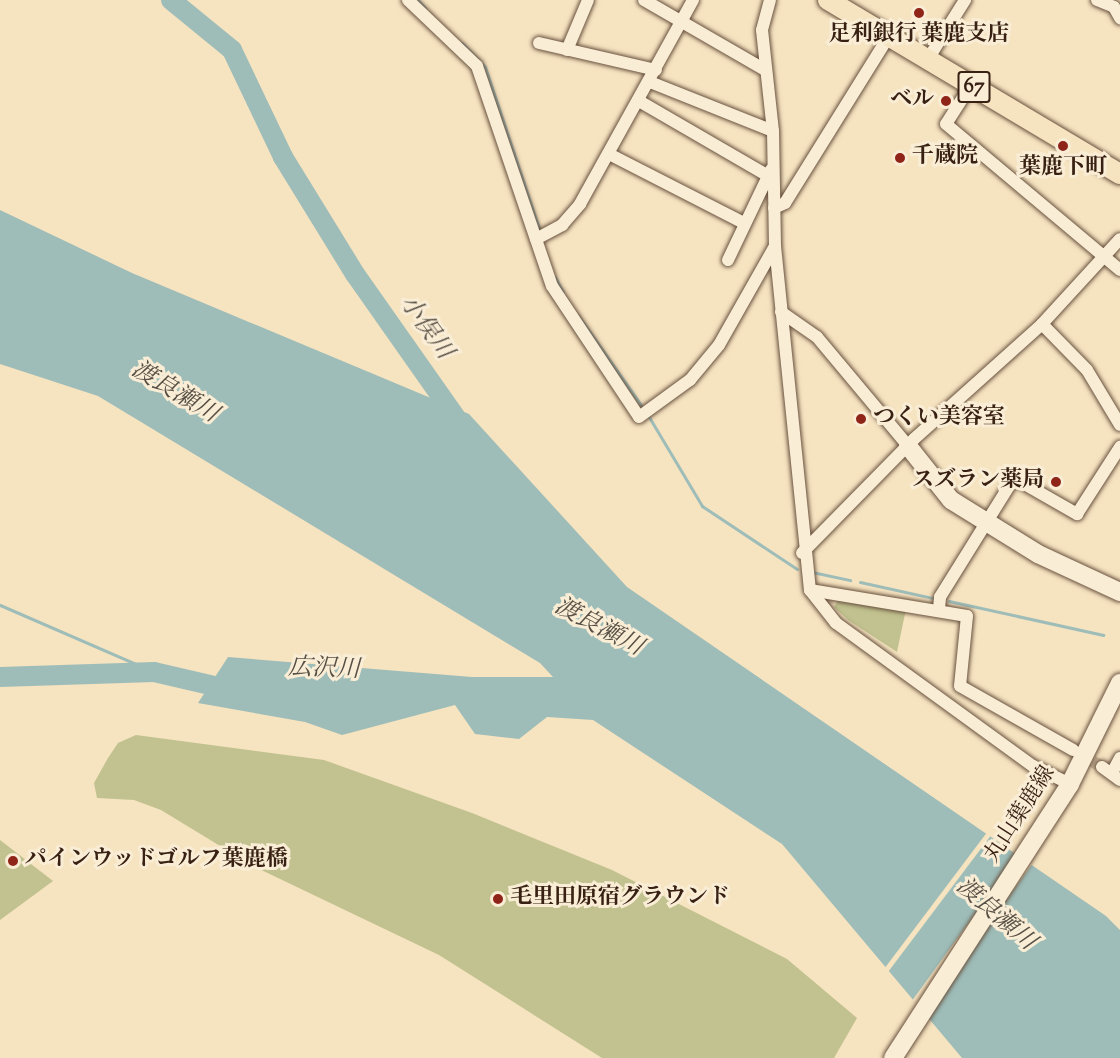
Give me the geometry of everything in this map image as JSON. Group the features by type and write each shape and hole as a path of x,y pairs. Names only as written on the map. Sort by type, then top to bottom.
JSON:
{"main road":[{"name":"67","path":"828,0 1120,174"},
{"path":"908,446 936,488 988,523 1120,592"},
{"name":"丸山葉鹿線","path":"893,1058 1066,790 1120,683"}],"street":[{"path":"408,0 477,66 540,237 560,300 639,417 690,380 719,345 775,246"},
{"path":"567,50 588,0"},
{"path":"644,0 765,70"},
{"path":"540,237 580,204 650,82 693,0"},
{"path":"770,0 762,30 773,131 770,171 775,246 802,553 810,590 836,623 1066,790"},
{"path":"928,59 965,0"},
{"path":"1097,0 1114,7 1120,18"},
{"path":"774,208 785,203 890,36"},
{"path":"539,43 656,70"},
{"path":"650,82 773,131"},
{"path":"971,84 946,124 1120,270"},
{"path":"639,101 770,171"},
{"path":"609,154 742,222"},
{"path":"728,260 742,222 770,171"},
{"path":"802,553 908,446 1042,324 1120,239"},
{"path":"781,312 817,337 908,446"},
{"path":"1042,324 1087,370 1120,425"},
{"path":"939,609 940,597 1014,478 1077,514 1120,447"},
{"path":"810,590 939,609 970,621 960,686 1073,750"},
{"path":"1111,773 1120,758"}],"green space":[{"path":"838,600 906,609 897,652 848,620 834,607"},
{"name":"毛里田原宿グラウンド","path":"136,735 324,760 472,813 612,870 787,959 857,1018 834,1058 602,1058 439,955 253,866 161,810 134,800 97,798 94,783 108,758 118,743"},
{"name":"パインウッドゴルフ葉鹿橋","path":"0,840 53,881 0,920"}],"water":[{"name":"渡良瀬川","path":"0,210 132,273 469,414 627,587 1106,916 1120,930 1120,1058 962,1058 782,844 593,720 547,717 519,739 475,734 455,705 342,735 305,722 198,703 228,657 472,677 553,677 540,663 98,396 0,364"}],"pier":[{"path":"988,831 992,834 884,977 880,974"},
{"path":"1020,852 1034,862 923,1015 909,1005"}],"waterway":[{"name":"小俣川","path":"171,0 232,50 283,157 355,274 461,425"},
{"path":"418,0 425,8"},
{"path":"462,43 485,67 541,234"},
{"path":"555,277 563,292"},
{"path":"578,315 643,408"},
{"path":"649,417 702,506 797,569"},
{"path":"812,572 850,580"},
{"path":"860,582 933,598"},
{"path":"949,601 1103,635"},
{"path":"0,605 154,672"},
{"name":"広沢川","path":"0,677 154,672 236,691"}],"tunnel":[{"path":"1077,752 1102,767"}],"place":[{"name":"足利銀行 葉鹿支店","path":"919,13"},
{"name":"ベル","path":"946,101"},
{"name":"葉鹿下町","path":"1063,146"},
{"name":"千蔵院","path":"900,158"},
{"name":"つくい美容室","path":"861,419"},
{"name":"スズラン薬局","path":"1056,482"},
{"name":"パインウッドゴルフ葉鹿橋","path":"13,861"},
{"name":"毛里田原宿グラウンド","path":"498,899"}]}
